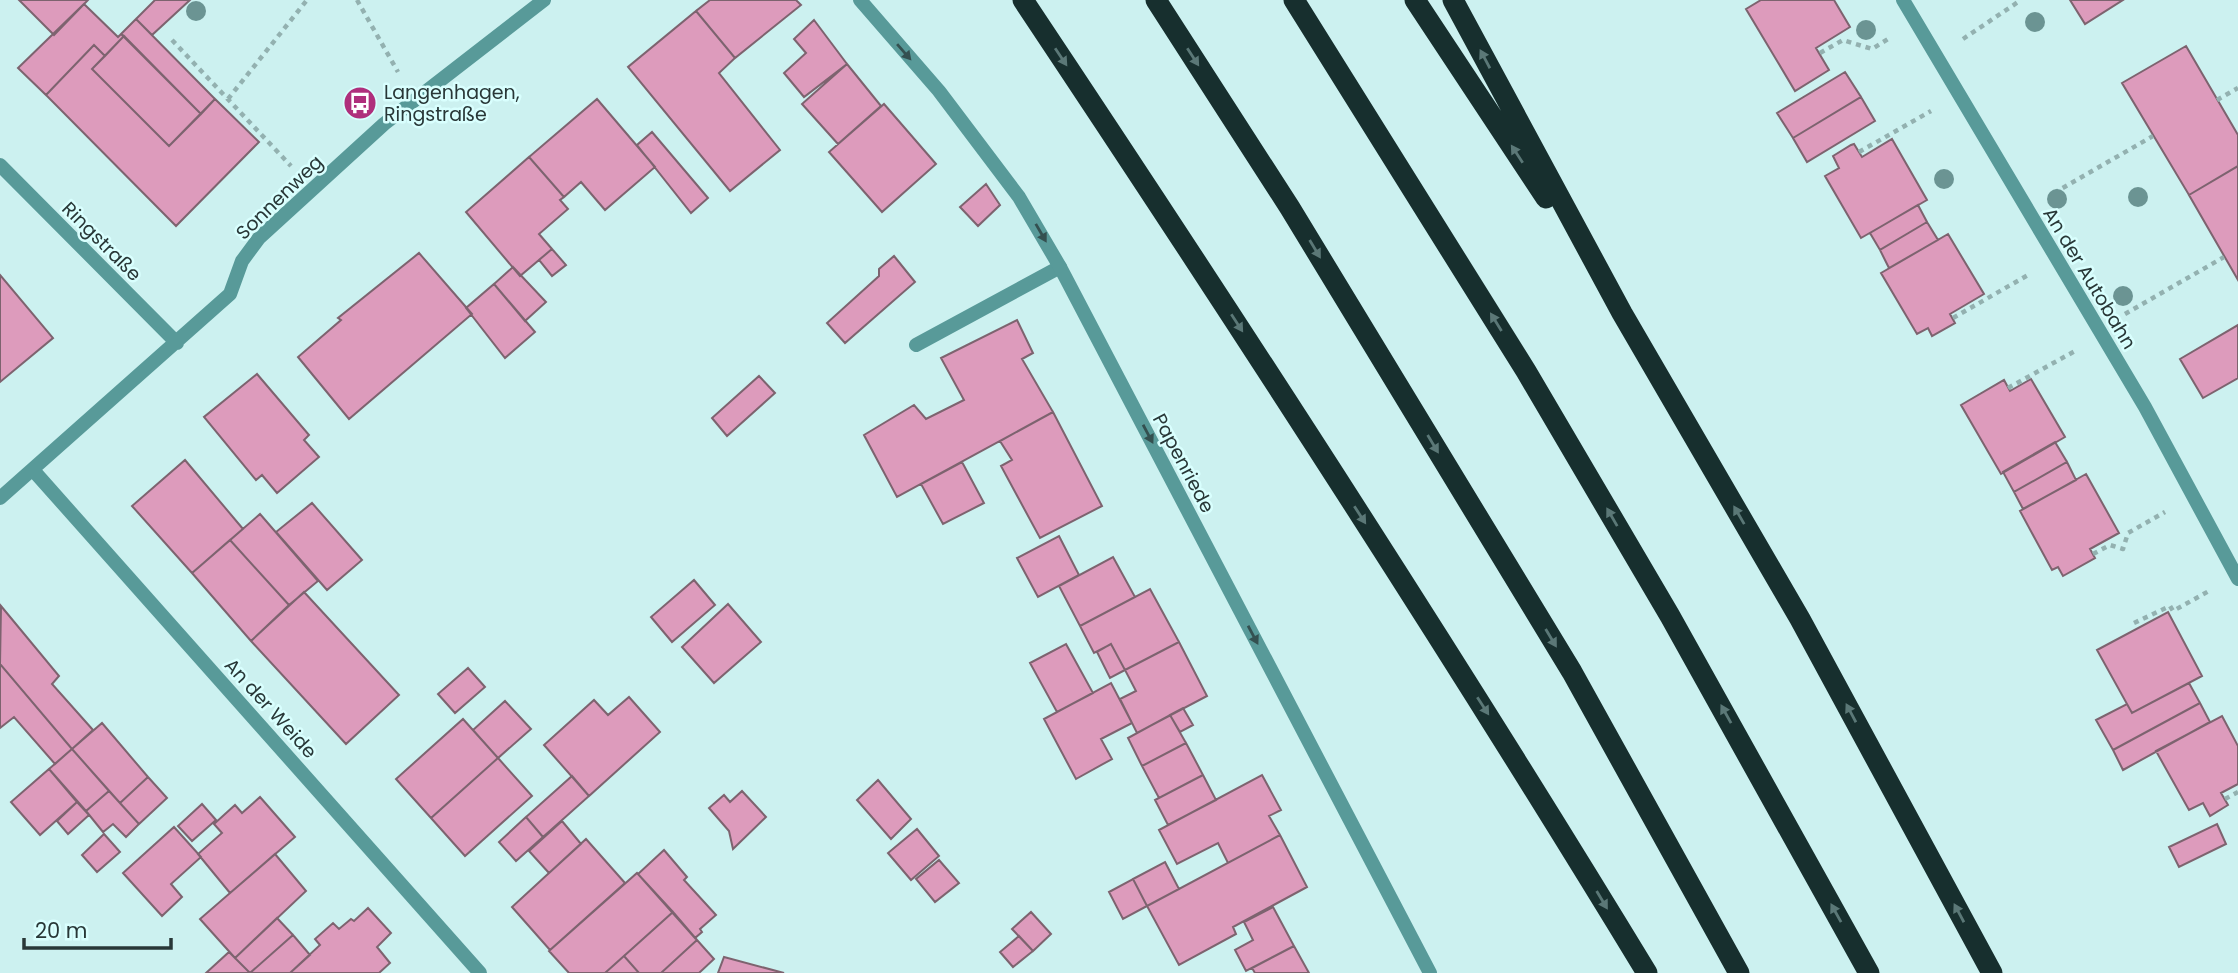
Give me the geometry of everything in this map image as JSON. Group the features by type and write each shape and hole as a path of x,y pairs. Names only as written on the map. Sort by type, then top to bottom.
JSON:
{"highway":[{"path":"1023,0 1200,266 1445,647 1647,973"},
{"path":"1156,0 1290,208 1572,672 1739,973"},
{"path":"1293,0 1526,371 1670,616 1869,973"},
{"path":"1415,0 1622,313"},
{"path":"1453,0 1622,313 1800,619 1992,973"}],"street":[{"name":"Sonnenweg","path":"0,498 177,344 230,294 243,261 259,238 415,100 544,0"},
{"name":"Papenriede","path":"860,0 939,91 1011,186 1060,267 1430,973"},
{"name":"An der Autobahn","path":"1903,0 2155,425 2238,579"},
{"name":"Ringstraße","path":"0,165 177,344"},
{"path":"916,345 1060,267"},
{"name":"An der Weide","path":"33,470 480,973"}],"path":[{"path":"228,99 307,0"},
{"path":"357,0 415,100"},
{"path":"1956,43 2021,0"},
{"path":"1820,53 1843,40 1872,49 1892,37"},
{"path":"172,40 313,189"},
{"path":"2217,100 2238,88"},
{"path":"1859,152 1935,109"},
{"path":"2046,197 2154,136"},
{"path":"2118,319 2224,257"},
{"path":"1953,318 2032,273"},
{"path":"2008,388 2076,350"},
{"path":"2093,554 2110,545 2123,549 2128,533 2166,512"},
{"path":"2134,623 2170,606 2173,611 2210,590"},
{"path":"2225,799 2238,792"}],"building":[{"path":"19,0 88,0 54,35"},
{"path":"155,0 190,0 152,35 136,19"},
{"path":"710,0 796,0 801,5 735,58 696,11"},
{"path":"1761,0 1834,0 1850,27 1816,48 1829,70 1795,91 1746,9"},
{"path":"2070,0 2123,0 2085,24"},
{"path":"84,4 118,37 121,34 124,36 105,56 94,45 46,95 18,68"},
{"path":"696,11 735,58 719,73 780,150 730,191 628,67"},
{"path":"136,19 215,99 201,114 121,34"},
{"path":"814,20 847,64 804,97 784,73 806,53 794,39"},
{"path":"124,36 201,114 169,146 92,69"},
{"path":"94,45 105,56 92,69 169,146 215,99 259,142 176,226 46,95"},
{"path":"2186,46 2238,135 2238,166 2189,195 2122,83"},
{"path":"847,64 881,106 838,144 802,104"},
{"path":"1845,72 1861,97 1793,138 1777,113"},
{"path":"1861,97 1875,121 1807,162 1793,138"},
{"path":"597,99 655,167 605,210 581,182 564,197 529,157"},
{"path":"884,104 936,164 882,212 829,152"},
{"path":"652,132 708,198 691,213 637,145"},
{"path":"1892,139 1927,200 1861,238 1825,176 1839,168 1833,156 1851,145 1854,144 1862,157"},
{"path":"529,157 564,197 560,200 568,209 539,234 552,249 520,276 466,212"},
{"path":"2238,166 2238,280 2189,195"},
{"path":"986,184 1000,205 978,226 960,207"},
{"path":"1918,205 1927,222 1880,250 1870,233"},
{"path":"1927,222 1938,240 1889,268 1880,250"},
{"path":"1948,234 1984,294 1950,314 1955,323 1932,336 1928,328 1917,334 1881,273"},
{"path":"552,249 566,265 552,276 539,260"},
{"path":"419,253 472,314 349,419 298,357 341,320 338,318"},
{"path":"894,256 915,282 845,343 827,323 879,276 879,269"},
{"path":"513,267 546,302 525,321 494,284"},
{"path":"0,275 53,338 0,382"},
{"path":"494,284 535,332 505,358 466,308"},
{"path":"1017,320 1033,353 1022,359 1053,412 897,497 864,435 914,405 926,419 964,400 941,358"},
{"path":"2238,325 2238,378 2203,398 2180,359"},
{"path":"257,374 309,435 304,440 319,457 277,493 262,475 256,480 204,417"},
{"path":"759,376 775,393 727,436 712,418"},
{"path":"2031,379 2065,437 2001,474 1961,405 2004,380 2010,391"},
{"path":"1053,412 1102,506 1040,538 1001,466 1012,460 1000,441"},
{"path":"2055,442 2067,462 2014,492 2003,472"},
{"path":"185,460 243,529 192,573 132,506"},
{"path":"962,462 984,503 943,524 921,484"},
{"path":"2067,462 2076,480 2023,509 2014,492"},
{"path":"2086,474 2119,533 2090,549 2095,558 2063,576 2058,567 2052,570 2020,511"},
{"path":"312,503 362,560 327,590 276,532"},
{"path":"260,514 318,581 289,605 230,540"},
{"path":"1059,536 1079,575 1038,597 1017,558"},
{"path":"230,540 289,605 251,641 192,573"},
{"path":"1113,557 1135,597 1080,626 1059,586"},
{"path":"694,580 715,605 672,642 651,617"},
{"path":"1150,589 1179,642 1125,670 1111,644 1094,653 1080,626"},
{"path":"304,592 399,695 346,744 251,641"},
{"path":"728,604 761,642 714,683 682,647"},
{"path":"1,606 59,676 52,684 93,730 72,749 0,664"},
{"path":"2168,612 2202,676 2132,713 2097,650"},
{"path":"1179,642 1207,696 1137,733 1120,699 1136,691 1125,670"},
{"path":"1066,644 1093,693 1057,712 1030,663"},
{"path":"1111,644 1125,670 1110,678 1097,652"},
{"path":"0,664 72,749 55,764 14,717 0,728"},
{"path":"468,668 485,687 455,713 438,694"},
{"path":"1111,683 1132,723 1101,739 1112,759 1076,779 1044,719"},
{"path":"2189,683 2200,703 2113,750 2096,720 2127,704 2132,713"},
{"path":"629,697 660,732 589,796 544,745 594,700 608,715"},
{"path":"505,701 531,729 498,758 473,730"},
{"path":"2200,703 2210,722 2123,770 2113,750"},
{"path":"1183,708 1193,725 1180,732 1170,715"},
{"path":"1170,715 1186,743 1142,766 1128,738"},
{"path":"2222,716 2238,746 2238,784 2221,793 2228,805 2210,816 2203,803 2189,810 2156,751"},
{"path":"463,719 498,758 431,818 396,779"},
{"path":"102,723 148,777 120,803 72,749"},
{"path":"1186,743 1203,775 1159,798 1142,766"},
{"path":"72,749 109,791 86,811 49,769"},
{"path":"498,758 532,796 465,856 431,818"},
{"path":"49,769 77,802 40,835 11,802"},
{"path":"1203,775 1216,800 1168,825 1155,800"},
{"path":"1262,775 1281,810 1269,816 1280,835 1228,863 1218,843 1177,864 1159,830"},
{"path":"572,776 589,796 543,837 526,817"},
{"path":"148,777 167,798 139,824 120,803"},
{"path":"878,780 911,819 891,839 857,800"},
{"path":"109,791 139,824 126,837 113,824 103,832 86,811"},
{"path":"742,791 766,817 733,849 729,831 709,808 724,795 730,802"},
{"path":"260,797 295,837 230,893 198,854 222,833 214,824 235,805 242,813"},
{"path":"77,802 89,815 68,834 57,821"},
{"path":"202,804 216,820 192,841 178,826"},
{"path":"526,817 543,837 516,861 499,842"},
{"path":"562,821 581,844 549,873 529,851"},
{"path":"2217,824 2226,844 2179,867 2169,847"},
{"path":"174,827 201,857 171,884 182,897 162,916 123,873"},
{"path":"917,829 939,856 911,880 888,853"},
{"path":"104,834 120,852 97,872 82,855"},
{"path":"1280,835 1307,887 1233,927 1236,934 1179,965 1147,906"},
{"path":"586,839 625,883 550,950 512,907"},
{"path":"664,850 687,877 684,880 716,915 700,929 702,932 695,938 638,874"},
{"path":"275,854 306,891 235,958 200,919"},
{"path":"939,860 959,883 935,902 916,879"},
{"path":"1165,862 1179,889 1147,906 1133,879"},
{"path":"637,873 673,912 605,973 569,973 549,951"},
{"path":"1133,879 1147,906 1123,919 1109,892"},
{"path":"1273,907 1294,946 1246,971 1235,950 1253,940 1244,922"},
{"path":"368,908 391,933 377,947 390,963 379,973 290,973 320,945 315,939 333,923 339,929 351,919 354,921"},
{"path":"673,912 697,940 661,973 639,973 624,956"},
{"path":"1031,912 1051,934 1033,951 1012,929"},
{"path":"277,918 293,935 250,973 235,958"},
{"path":"293,935 310,955 290,973 250,973"},
{"path":"1019,936 1033,951 1013,967 1000,952"},
{"path":"697,940 714,959 699,973 661,973"},
{"path":"1294,946 1309,973 1255,973 1252,968"},
{"path":"229,952 250,973 206,973"},
{"path":"624,956 639,973 605,973"},
{"path":"724,957 784,973 718,973"}],"place":[{"name":"Langenhagen, Ringstraße","path":"360,103"}]}
